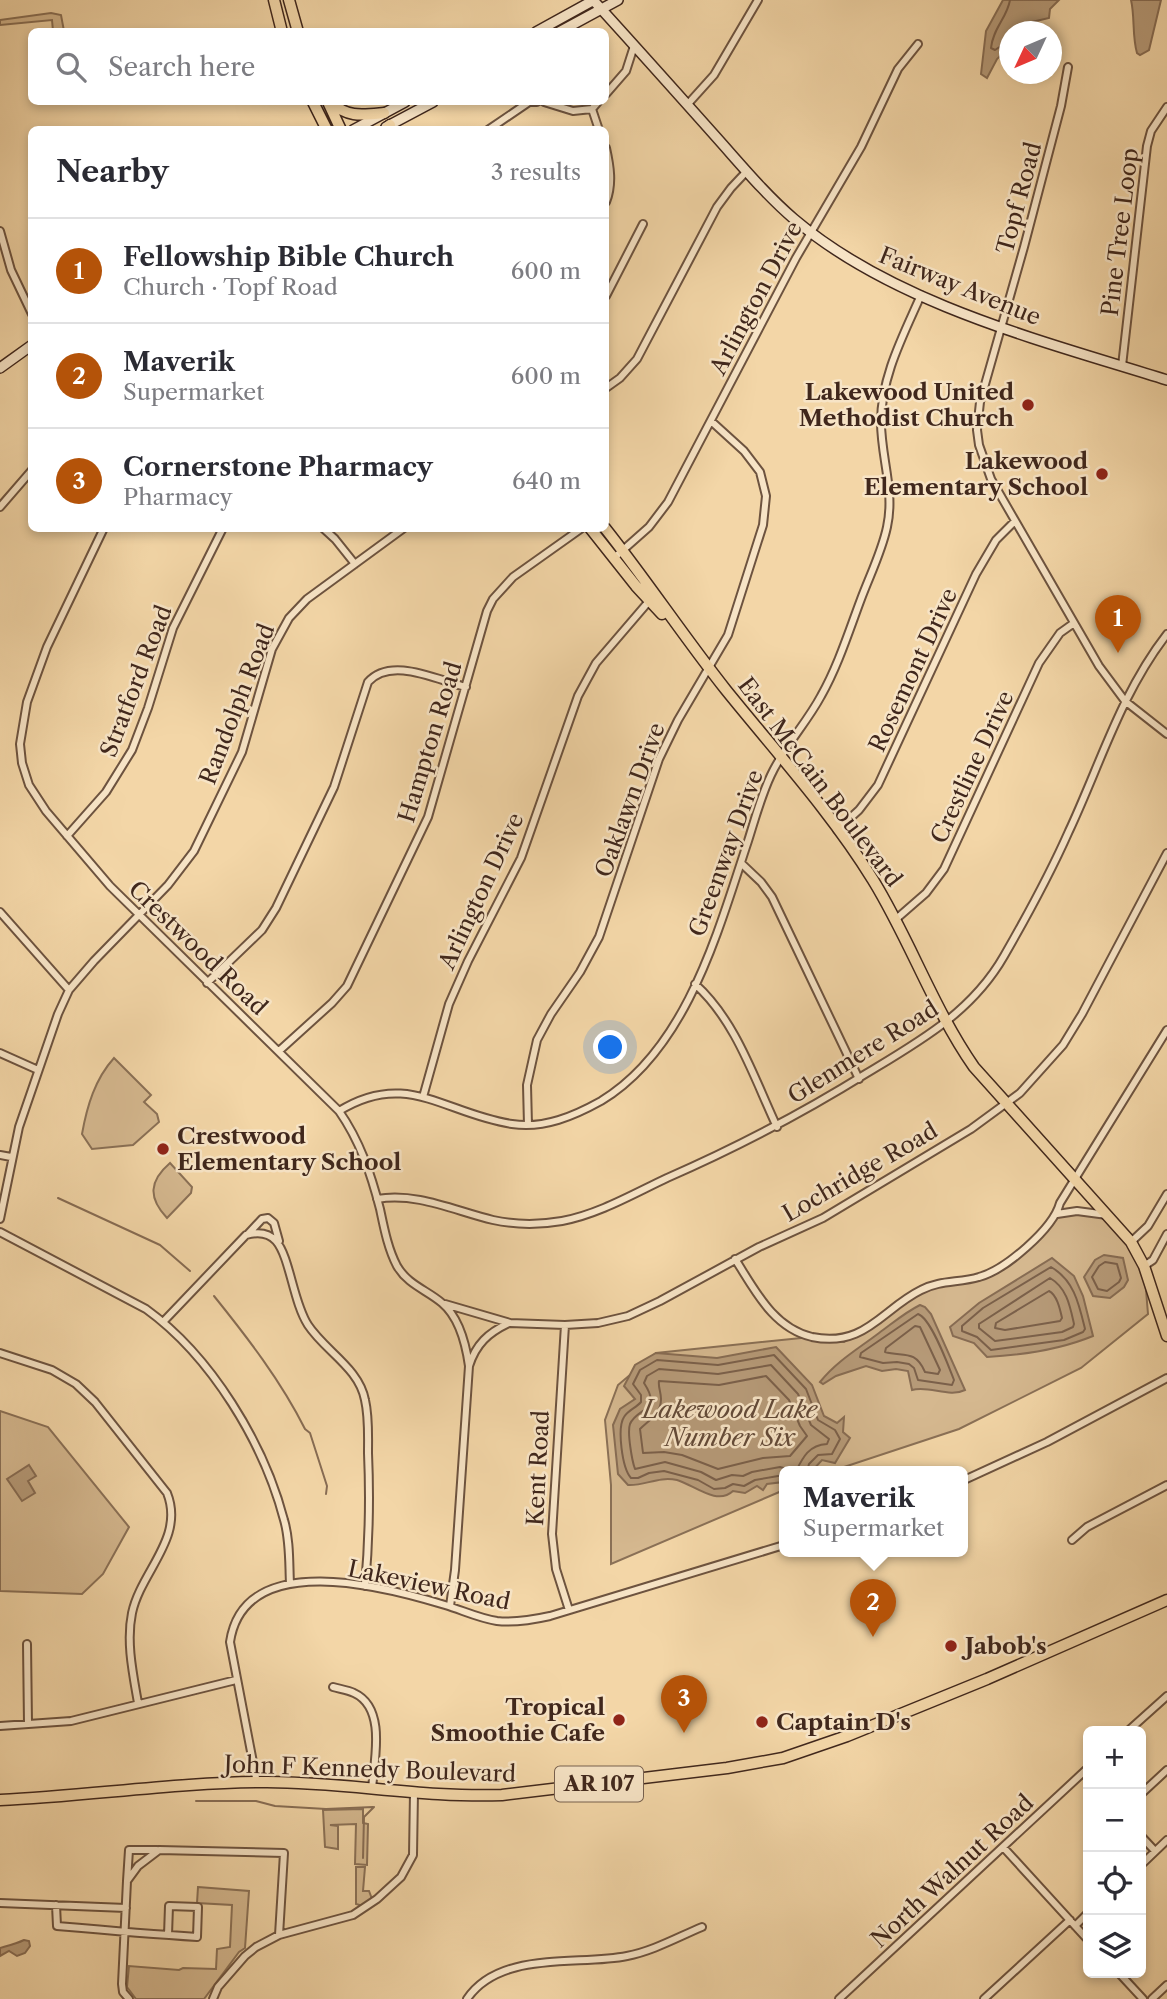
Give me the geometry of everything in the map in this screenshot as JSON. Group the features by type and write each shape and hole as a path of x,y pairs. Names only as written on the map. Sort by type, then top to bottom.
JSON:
{"main road":[{"path":"274,0 281,28"},
{"path":"289,0 297,28"},
{"path":"314,105 317,126"},
{"path":"314,105 325,126"},
{"path":"330,105 339,126"},
{"path":"334,105 358,116 384,113"},
{"name":"East McCain Boulevard","path":"594,532 618,554 780,757 872,879 946,1023 974,1067 1131,1242 1144,1266 1167,1336"},
{"name":"East McCain Boulevard","path":"607,532 618,554 650,600 684,637"},
{"name":"John F Kennedy Boulevard","path":"0,1800 226,1783 462,1796 515,1794 727,1768 783,1758 847,1736 1167,1600"}],"street":[{"path":"543,28 593,0"},
{"name":"Fairway Avenue","path":"593,0 781,208 853,262 921,295 1002,327 1167,380"},
{"path":"566,28 618,0"},
{"path":"687,105 714,75 758,0"},
{"name":"Arlington Drive","path":"618,554 649,527 668,502 810,232 861,147 898,69 918,44"},
{"path":"609,91 626,71 634,46"},
{"name":"Topf Road","path":"1068,67 1063,97 980,402 977,436 984,464 1098,666 1125,701 1167,734"},
{"path":"360,126 399,105"},
{"path":"389,126 427,105"},
{"path":"494,126 525,105"},
{"path":"554,105 573,111 592,109 595,105"},
{"name":"Pine Tree Loop","path":"1122,366 1147,146 1151,131 1167,107"},
{"path":"592,109 598,126"},
{"path":"609,161 609,194"},
{"path":"609,386 637,359 717,207 747,171"},
{"path":"609,290 643,224"},
{"path":"0,231 14,276 28,306"},
{"name":"Greenway Drive","path":"339,1111 353,1102 378,1094 405,1093 493,1119 527,1125 558,1121 599,1102 627,1083 662,1045 695,985 718,929 762,798 780,757 829,682 884,538 890,498 881,426 883,394 888,374 921,295"},
{"path":"0,368 28,348"},
{"name":"Oaklawn Drive","path":"527,1125 528,1077 537,1040 599,937 659,759 678,720 724,643 734,620 763,525 765,484 756,465 711,421"},
{"path":"0,507 28,475"},
{"name":"Rosemont Drive","path":"837,830 859,810 878,785 976,574 996,540 1015,521"},
{"name":"Crestwood Road","path":"102,532 47,647 27,702 21,733 22,763 29,785 66,836 137,915 339,1111 361,1149 390,1251 400,1270 414,1285 443,1303 460,1330 468,1366 450,1606"},
{"name":"Stratford Road","path":"66,836 106,793 132,750 173,628 220,532"},
{"path":"327,532 355,564"},
{"name":"Randolph Road","path":"0,1219 11,1157 38,1070 69,990 189,858 242,752 267,665 281,629 307,599 399,532"},
{"name":"Hampton Road","path":"279,1051 332,1003 351,979 428,817 487,611 499,591 513,577 576,532"},
{"name":"Arlington Drive","path":"423,1097 449,1004 521,858 578,696 596,663 650,600"},
{"name":"Crestline Drive","path":"895,920 920,899 944,869 1040,663 1060,633 1073,623"},
{"name":"Glenmere Road","path":"377,1199 401,1198 433,1203 508,1222 539,1224 561,1221 602,1208 777,1126 933,1033 977,995 1004,957 1069,831 1125,701 1145,663 1167,634"},
{"path":"207,983 262,930 276,908 334,787 368,682 379,673 395,668 466,687"},
{"name":"Lochridge Road","path":"443,1303 510,1323 565,1325 606,1322 641,1311 735,1259 846,1205 971,1129 1006,1104 1047,1065 1073,1030 1167,853"},
{"path":"741,863 761,882 777,905 859,1079"},
{"path":"0,912 69,990"},
{"path":"695,985 724,1015 777,1126"},
{"path":"735,1259 768,1309 783,1323 811,1337 843,1338 866,1329 925,1288 945,1282 977,1278 996,1271 1013,1259 1057,1214 1060,1203 1167,1030"},
{"path":"0,1053 38,1070"},
{"path":"0,1155 11,1157"},
{"path":"1131,1242 1148,1226 1167,1194"},
{"path":"1057,1214 1076,1211 1107,1215"},
{"path":"163,1322 262,1219 271,1219 299,1308 308,1324 354,1375 364,1395 370,1510 365,1586"},
{"path":"0,1232 131,1300 163,1322 207,1370 232,1402 248,1430 284,1520 290,1584"},
{"path":"1144,1266 1153,1260 1167,1234"},
{"path":"246,1235 269,1235 280,1247"},
{"name":"Crestwood Road","path":"468,1366 475,1350 488,1335 510,1323"},
{"name":"Kent Road","path":"565,1325 552,1534 556,1569 569,1610"},
{"path":"0,1353 52,1370 76,1384 95,1402 167,1493 173,1516 170,1532 137,1596 130,1622 138,1703"},
{"path":"968,1478 1028,1451 1167,1378"},
{"path":"1072,1540 1087,1527 1167,1485"},
{"name":"Lakeview Road","path":"257,1783 230,1643 235,1622 244,1608 257,1598 290,1584 329,1582 365,1586 450,1606 479,1617 510,1622 532,1620 779,1547"},
{"path":"27,1644 28,1724"},
{"path":"0,1726 71,1721 236,1680"},
{"path":"333,1687 354,1693 365,1702 372,1713 376,1729 372,1789"},
{"path":"1134,1726 1167,1696"},
{"path":"1146,1789 1167,1770"},
{"name":"North Walnut Road","path":"839,1999 1083,1773"},
{"path":"213,1999 218,1987 245,1956 279,1935 353,1915 377,1899 401,1877 413,1855 414,1792"},
{"path":"1146,1860 1167,1840"},
{"path":"1146,1841 1155,1851"},
{"path":"1003,1847 1083,1934"},
{"path":"129,1999 123,1992 122,1984 129,1850 284,1853 279,1935"},
{"path":"127,1881 138,1866 159,1850"},
{"path":"0,1903 126,1909"},
{"path":"56,1905 57,1926 125,1932 168,1935 197,1937 198,1907 169,1906 168,1935"},
{"path":"984,1999 1085,1915"},
{"path":"467,1999 475,1988 487,1979 515,1969 549,1962 631,1956 702,1927"},
{"path":"1124,1978 1143,1999"},
{"path":"1152,1999 1167,1985"}],"shaded area":[{"path":"51,13 61,15 63,28 53,28 52,20 0,25 0,20"},
{"path":"114,1058 151,1095 144,1102 157,1114 159,1122 133,1145 92,1149 82,1134 86,1113 97,1084"},
{"path":"170,1163 192,1187 191,1193 167,1218 156,1204 154,1190 158,1176"},
{"path":"1106,1212 1144,1266 1148,1314 1081,1368 959,1429 847,1466 779,1466 779,1492 611,1564 611,1485 605,1420 618,1385 656,1353 811,1337 844,1342 878,1322 925,1288 969,1279 1005,1265 1061,1214"},
{"path":"0,1411 48,1427 129,1527 103,1574 82,1594 0,1591"},
{"path":"363,1809 363,1823 368,1824 367,1865 355,1864 356,1824 330,1825 338,1826 338,1849 325,1847 323,1810"},
{"path":"356,1867 365,1867 363,1891 369,1891 372,1899 363,1906 356,1904"},
{"path":"198,1887 249,1891 245,1948 239,1952 204,1999 136,1999 127,1987 129,1966 179,1970 216,1969 217,1949 230,1947 232,1905 197,1903"}],"water":[{"path":"1003,0 1059,0 1050,9 1049,18 1036,21 999,21 999,57 987,78 981,74 986,31"},
{"path":"1131,0 1161,0 1149,50 1140,55 1135,47"},
{"path":"1104,1255 1123,1258 1128,1280 1124,1287 1110,1298 1093,1296 1084,1277 1095,1260"},
{"path":"1052,1258 1074,1276 1083,1296 1093,1336 1041,1351 987,1357 974,1343 953,1336 950,1327 979,1303"},
{"path":"920,1305 931,1314 965,1390 952,1393 912,1390 908,1371 882,1371 866,1366 836,1376 823,1384 820,1382 848,1356"},
{"name":"Lakewood Lake Number Six","path":"776,1347 812,1385 824,1416 837,1423 844,1417 843,1432 850,1438 835,1463 822,1460 817,1466 779,1466 779,1482 767,1484 763,1490 757,1486 745,1493 733,1491 720,1496 670,1479 628,1485 618,1474 613,1425 620,1409 635,1399 624,1386 635,1365 656,1353 717,1358"},
{"path":"29,1465 36,1476 28,1481 35,1493 22,1501 7,1479"},
{"path":"24,1940 29,1941 30,1946 25,1953 17,1956 9,1951 0,1956 0,1948"}],"waterway":[{"path":"58,1198 160,1245 190,1271"},
{"path":"214,1296 263,1360 310,1433 327,1486 326,1494"},
{"path":"196,1801 256,1801 275,1806 326,1809 373,1807"},
{"path":"363,1858 364,1817 374,1807"}],"place":[{"name":"Lakewood United Methodist Church","path":"1028,405"},
{"name":"Lakewood Elementary School","path":"1102,474"},
{"name":"Fellowship Bible Church","path":"1118,653"},
{"name":"Crestwood Elementary School","path":"163,1149"},
{"name":"Maverik","path":"873,1637"},
{"name":"Jabob's","path":"951,1646"},
{"name":"Tropical Smoothie Cafe","path":"619,1720"},
{"name":"Captain D's","path":"762,1722"},
{"name":"Cornerstone Pharmacy","path":"684,1733"}]}
